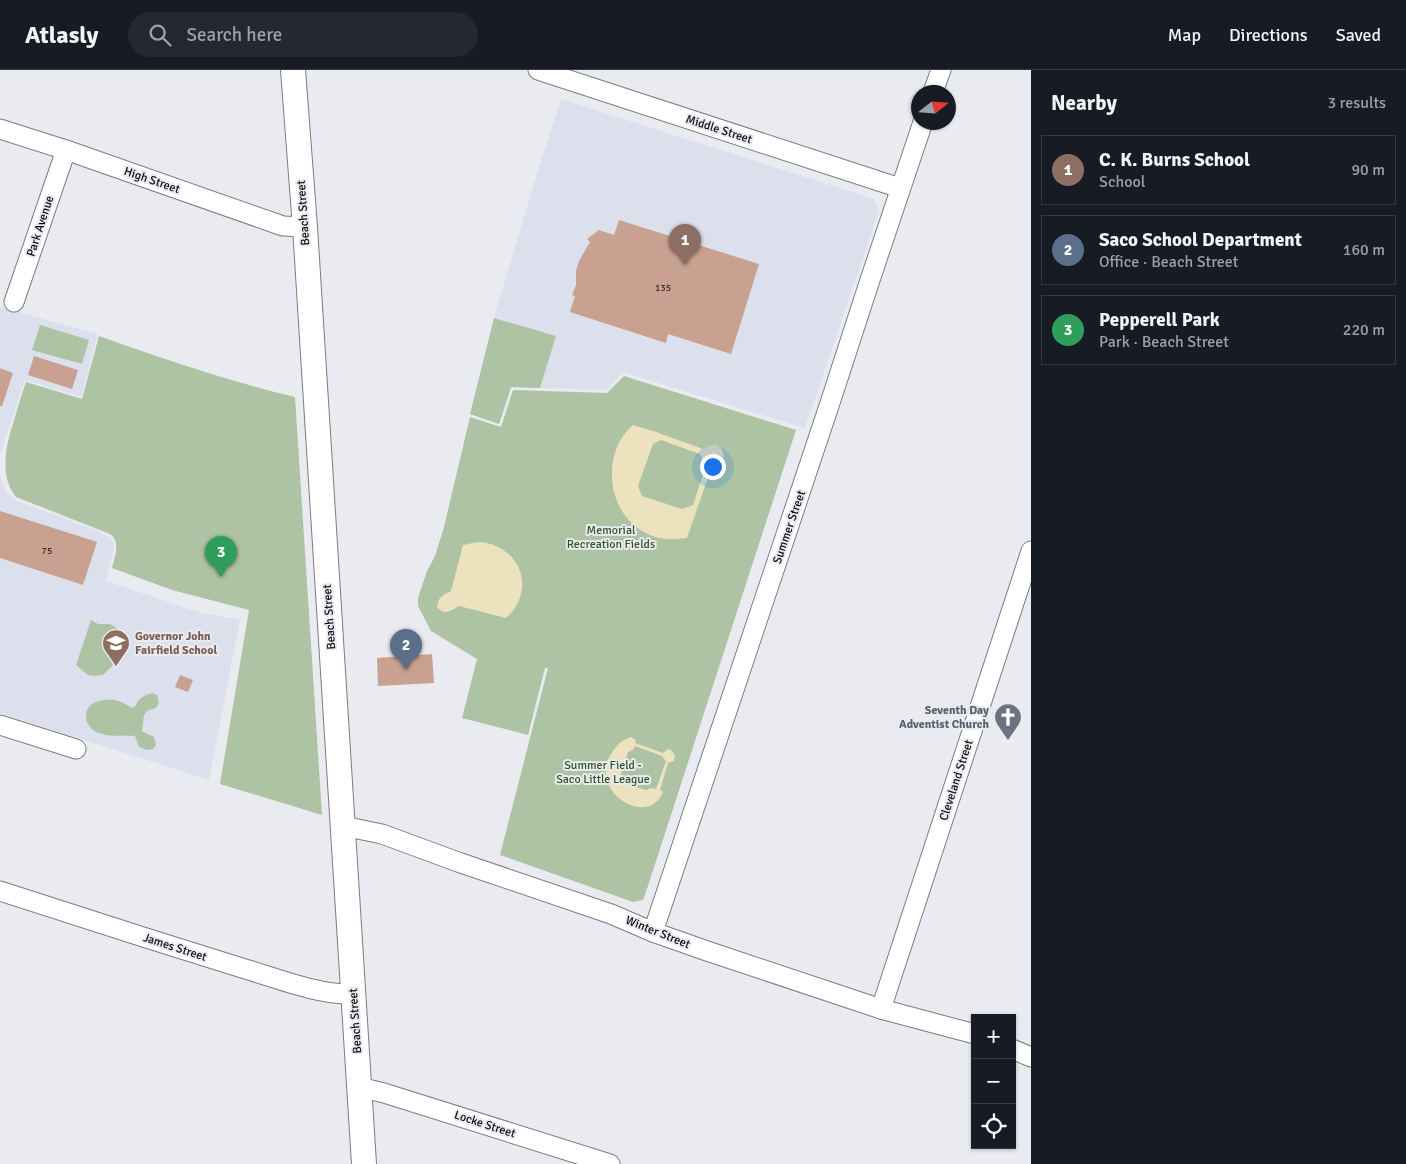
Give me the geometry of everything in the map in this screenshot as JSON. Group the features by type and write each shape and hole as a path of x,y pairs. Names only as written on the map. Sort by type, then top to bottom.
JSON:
{"main road":[{"name":"Beach Street","path":"293,70 305,227 364,1164"}],"street":[{"name":"Middle Street","path":"538,70 900,188"},
{"path":"936,85 941,70"},
{"name":"High Street","path":"0,129 66,150 283,226 305,227"},
{"name":"Summer Street","path":"653,932 920,130"},
{"name":"Park Avenue","path":"14,302 66,150"},
{"name":"Cleveland Street","path":"881,1009 1031,551"},
{"path":"0,725 76,750"},
{"name":"Winter Street","path":"343,826 382,834 611,914 706,952 881,1009 971,1033"},
{"name":"James Street","path":"0,891 302,986 335,993 353,994"},
{"path":"1016,1051 1031,1057"},
{"name":"Locke Street","path":"359,1087 384,1093 610,1164"}],"shaded area":[{"path":"561,99 874,199 879,211 805,428 623,372 607,390 512,387 499,424 470,414 494,318"},
{"path":"0,307 98,334 81,397 25,380 0,454"},
{"name":"Governor John Fairfield School","path":"0,475 5,491 15,500 98,531 110,538 114,547 106,581 202,613 240,620 209,780 0,713"}],"green space":[{"path":"494,318 556,336 540,388 511,387 499,424 470,414"},
{"path":"40,325 89,340 82,364 32,350"},
{"path":"99,336 221,377 295,397 322,815 220,784 249,610 172,590 112,568 116,554 116,545 110,534 16,497 11,489 6,472 6,452 26,382 82,399"},
{"name":"Memorial Recreation Fields","path":"624,376 796,430 645,895 643,900 633,902 500,855 548,668 545,668 528,735 462,718 477,659 431,631 418,606 418,598 427,571 435,556 444,527 470,417 501,427 513,390 607,393"},
{"path":"91,620 98,624 110,624 118,629 122,657 120,662 113,665 103,675 88,675 76,665"},
{"path":"153,693 157,695 159,702 156,708 147,711 144,715 142,731 154,737 156,745 153,749 147,750 139,747 135,736 99,733 91,728 87,721 86,713 91,705 96,702 115,700 133,708 141,698"}],"sand":[{"path":"633,425 703,449 716,446 723,452 722,460 712,466 687,538 663,538 645,533 628,519 620,507 614,493 612,479 616,449 623,436","holes":["661,440 700,454 706,465 693,505 682,509 642,496 638,486 653,444"]},
{"path":"478,542 500,548 516,563 521,573 521,595 515,608 506,618 459,606 445,612 437,607 441,597 451,591 463,545"},
{"path":"631,737 636,740 635,743 663,753 668,749 671,750 675,755 674,761 668,763 660,790 663,792 655,803 645,807 633,806 622,800 612,791 606,779 606,765 613,751 620,742","holes":["635,746 662,756 666,761 656,789 646,790 622,783 620,778 628,752 633,750"]}],"building":[{"path":"619,220 759,264 731,354 668,334 666,343 570,312 575,296 572,295 576,285 576,271 579,261 590,242 587,239 599,230 614,235"},
{"path":"34,356 78,370 72,389 28,375"},
{"path":"0,368 13,373 2,406 0,406"},
{"path":"0,511 97,542 83,585 0,558"},
{"path":"432,654 434,683 378,686 377,658"},
{"path":"180,675 193,680 188,692 175,687"}],"place":[{"name":"C. K. Burns School","path":"685,265"},
{"name":"Pepperell Park","path":"221,577"},
{"name":"Governor John Fairfield School","path":"116,667"},
{"name":"Saco School Department","path":"406,670"},
{"name":"Seventh Day Adventist Church","path":"1008,741"}],"park label":[{"name":"Summer Field - Saco Little League","path":"603,772"}]}
